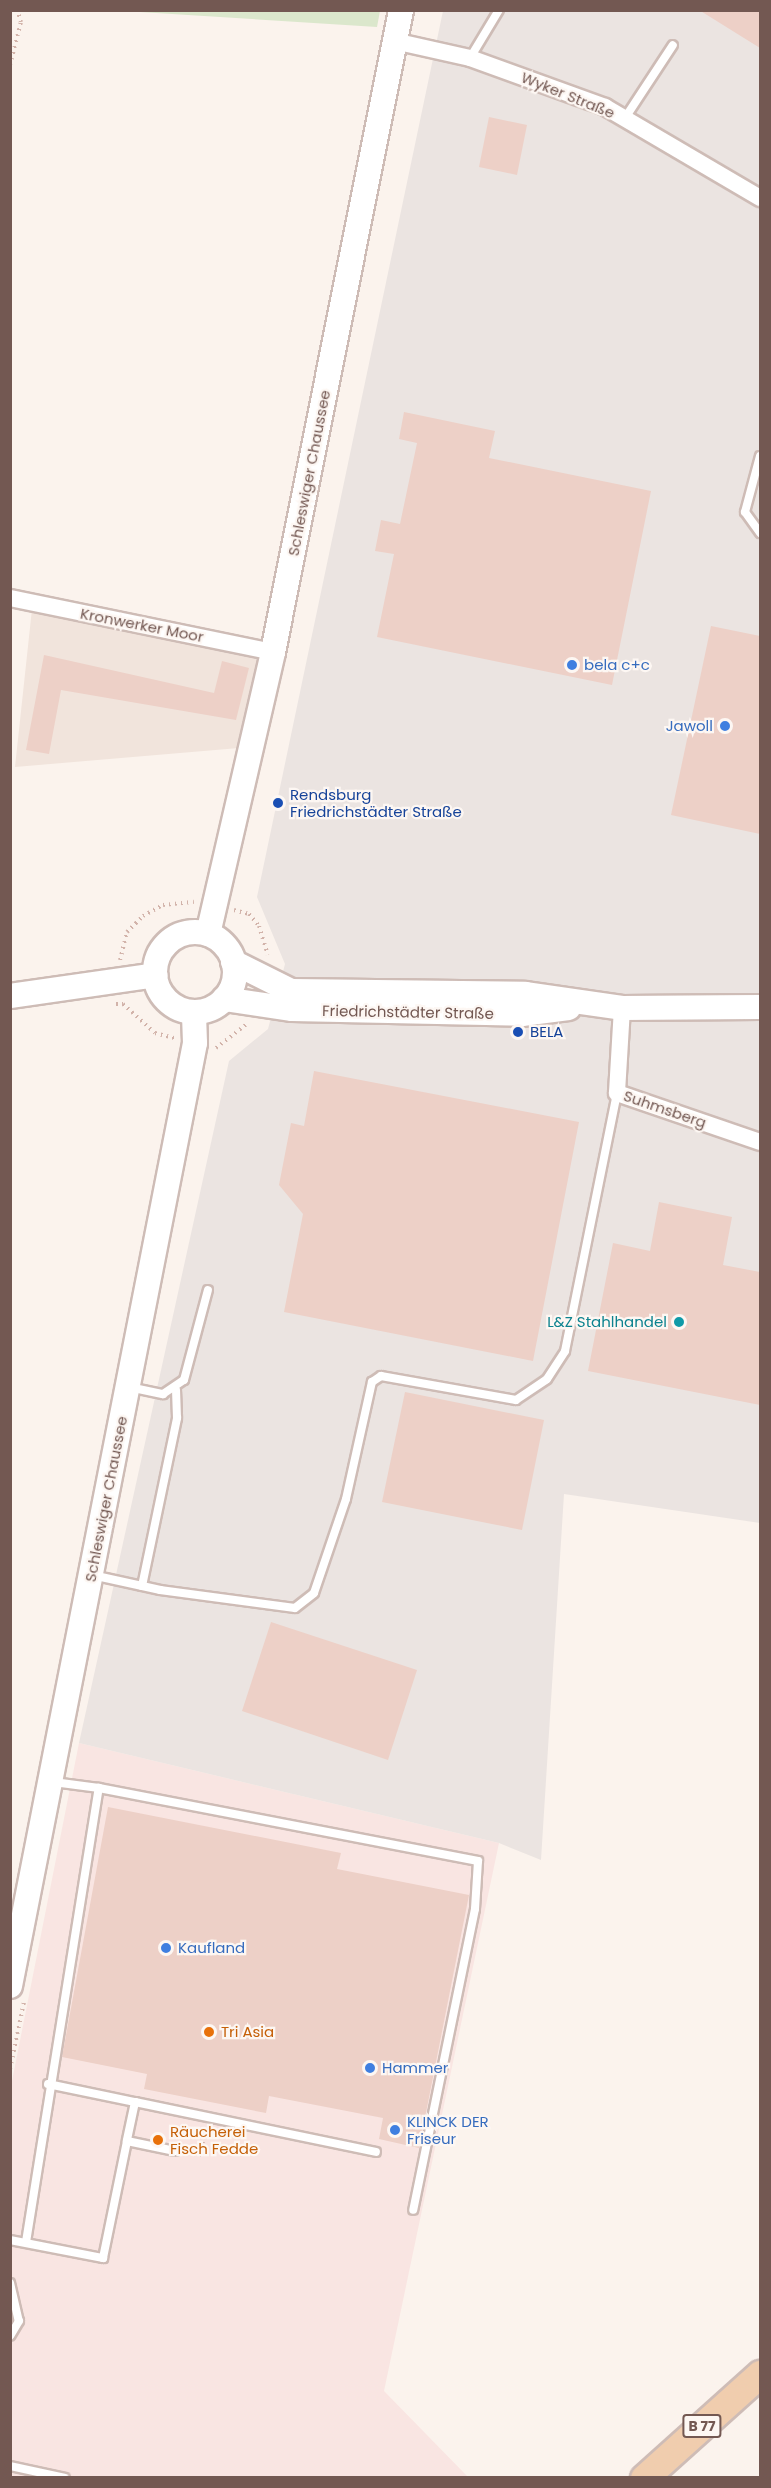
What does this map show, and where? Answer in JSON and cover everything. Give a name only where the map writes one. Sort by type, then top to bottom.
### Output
[{"type":"main road","name":"Schleswiger Chaussee","points":[[208,934],[273,652],[401,10]]},
{"type":"main road","points":[[183,934],[208,934],[222,943],[233,962],[233,984],[224,999],[194,1012],[169,1002],[155,975],[168,942],[183,934]]},
{"type":"main road","name":"Friedrichstädter Straße","points":[[233,962],[291,991],[525,994],[622,1008],[760,1007]]},
{"type":"main road","points":[[10,996],[155,975]]},
{"type":"main road","name":"Friedrichstädter Straße","points":[[224,999],[292,1009],[522,1014],[593,1005]]},
{"type":"main road","name":"Schleswiger Chaussee","points":[[10,1986],[195,1042],[194,1012]]},
{"type":"main road","name":"B 77","points":[[644,2478],[760,2374]]},
{"type":"street","name":"Wyker Straße","points":[[394,41],[470,58],[625,118],[760,198]]},
{"type":"street","name":"Kronwerker Moor","points":[[10,598],[273,652]]},
{"type":"street","name":"Suhmsberg","points":[[622,1008],[617,1092],[760,1143]]},
{"type":"lane","points":[[470,58],[499,10]]},
{"type":"lane","points":[[625,118],[673,45]]},
{"type":"lane","points":[[760,456],[745,512],[760,533]]},
{"type":"lane","points":[[92,1575],[142,1586],[295,1608],[314,1593],[339,1520],[372,1382],[381,1376],[516,1400],[547,1379],[564,1351],[617,1092]]},
{"type":"lane","points":[[129,1387],[163,1394],[176,1390],[184,1380],[208,1290]]},
{"type":"lane","points":[[142,1586],[177,1418],[176,1390]]},
{"type":"lane","points":[[51,1782],[99,1788],[478,1861],[475,1909],[413,2210]]},
{"type":"lane","points":[[26,2242],[48,2084],[99,1788]]},
{"type":"lane","points":[[48,2084],[376,2152]]},
{"type":"lane","points":[[10,2240],[103,2258],[135,2102]]},
{"type":"lane","points":[[127,2141],[175,2151]]},
{"type":"lane","points":[[10,2283],[19,2321],[10,2336]]},
{"type":"lane","points":[[10,2466],[65,2478]]},
{"type":"path","points":[[10,65],[21,22],[18,10]]},
{"type":"path","points":[[120,959],[127,932],[143,916],[163,905],[200,903]]},
{"type":"path","points":[[236,910],[249,914],[259,926],[269,963]]},
{"type":"path","points":[[111,1005],[123,1004],[148,1029],[175,1038]]},
{"type":"path","points":[[209,1046],[218,1049],[233,1039],[254,1013]]},
{"type":"path","points":[[175,2151],[201,2155],[207,2117]]},
{"type":"shaded area","points":[[443,11],[760,11],[760,1523],[564,1494],[541,1860],[499,1843],[79,1743],[229,1061],[268,1029],[285,964],[257,897]]},
{"type":"shaded area","points":[[32,609],[265,660],[239,748],[15,767]]},
{"type":"shaded area","points":[[79,1743],[499,1843],[384,2391],[468,2477],[11,2478],[11,2086]]},
{"type":"green space","points":[[380,10],[377,27],[124,11]]},
{"type":"building","points":[[699,10],[760,10],[760,48]]},
{"type":"building","points":[[489,117],[527,125],[517,175],[479,167]]},
{"type":"building","points":[[404,412],[495,431],[489,458],[651,491],[612,685],[377,637],[394,554],[375,551],[381,520],[400,524],[417,443],[399,439]]},
{"type":"building","name":"Jawoll","points":[[711,626],[760,636],[760,834],[671,815]]},
{"type":"building","points":[[44,655],[214,693],[222,661],[249,668],[236,720],[61,690],[49,754],[26,750]]},
{"type":"building","points":[[314,1071],[579,1122],[533,1361],[284,1312],[303,1214],[279,1185],[291,1123],[304,1126]]},
{"type":"building","name":"L&Z Stahlhandel","points":[[659,1202],[732,1217],[723,1265],[760,1272],[760,1405],[588,1371],[613,1243],[650,1251]]},
{"type":"building","points":[[405,1392],[544,1420],[522,1530],[382,1502]]},
{"type":"building","points":[[271,1622],[417,1670],[388,1760],[242,1711]]},
{"type":"building","points":[[108,1807],[341,1853],[337,1869],[469,1895],[419,2148],[379,2139],[383,2118],[269,2096],[266,2113],[144,2089],[147,2074],[62,2057]]},
{"type":"place","name":"bela c+c","points":[[572,665]]},
{"type":"place","name":"Jawoll","points":[[725,726]]},
{"type":"place","name":"Rendsburg Friedrichstädter Straße","points":[[278,803]]},
{"type":"place","name":"BELA","points":[[518,1032]]},
{"type":"place","name":"L&Z Stahlhandel","points":[[679,1322]]},
{"type":"place","name":"Kaufland","points":[[166,1948]]},
{"type":"place","name":"Tri Asia","points":[[209,2032]]},
{"type":"place","name":"Hammer","points":[[370,2068]]},
{"type":"place","name":"KLINCK DER Friseur","points":[[395,2130]]},
{"type":"place","name":"Räucherei Fisch Fedde","points":[[158,2140]]}]
